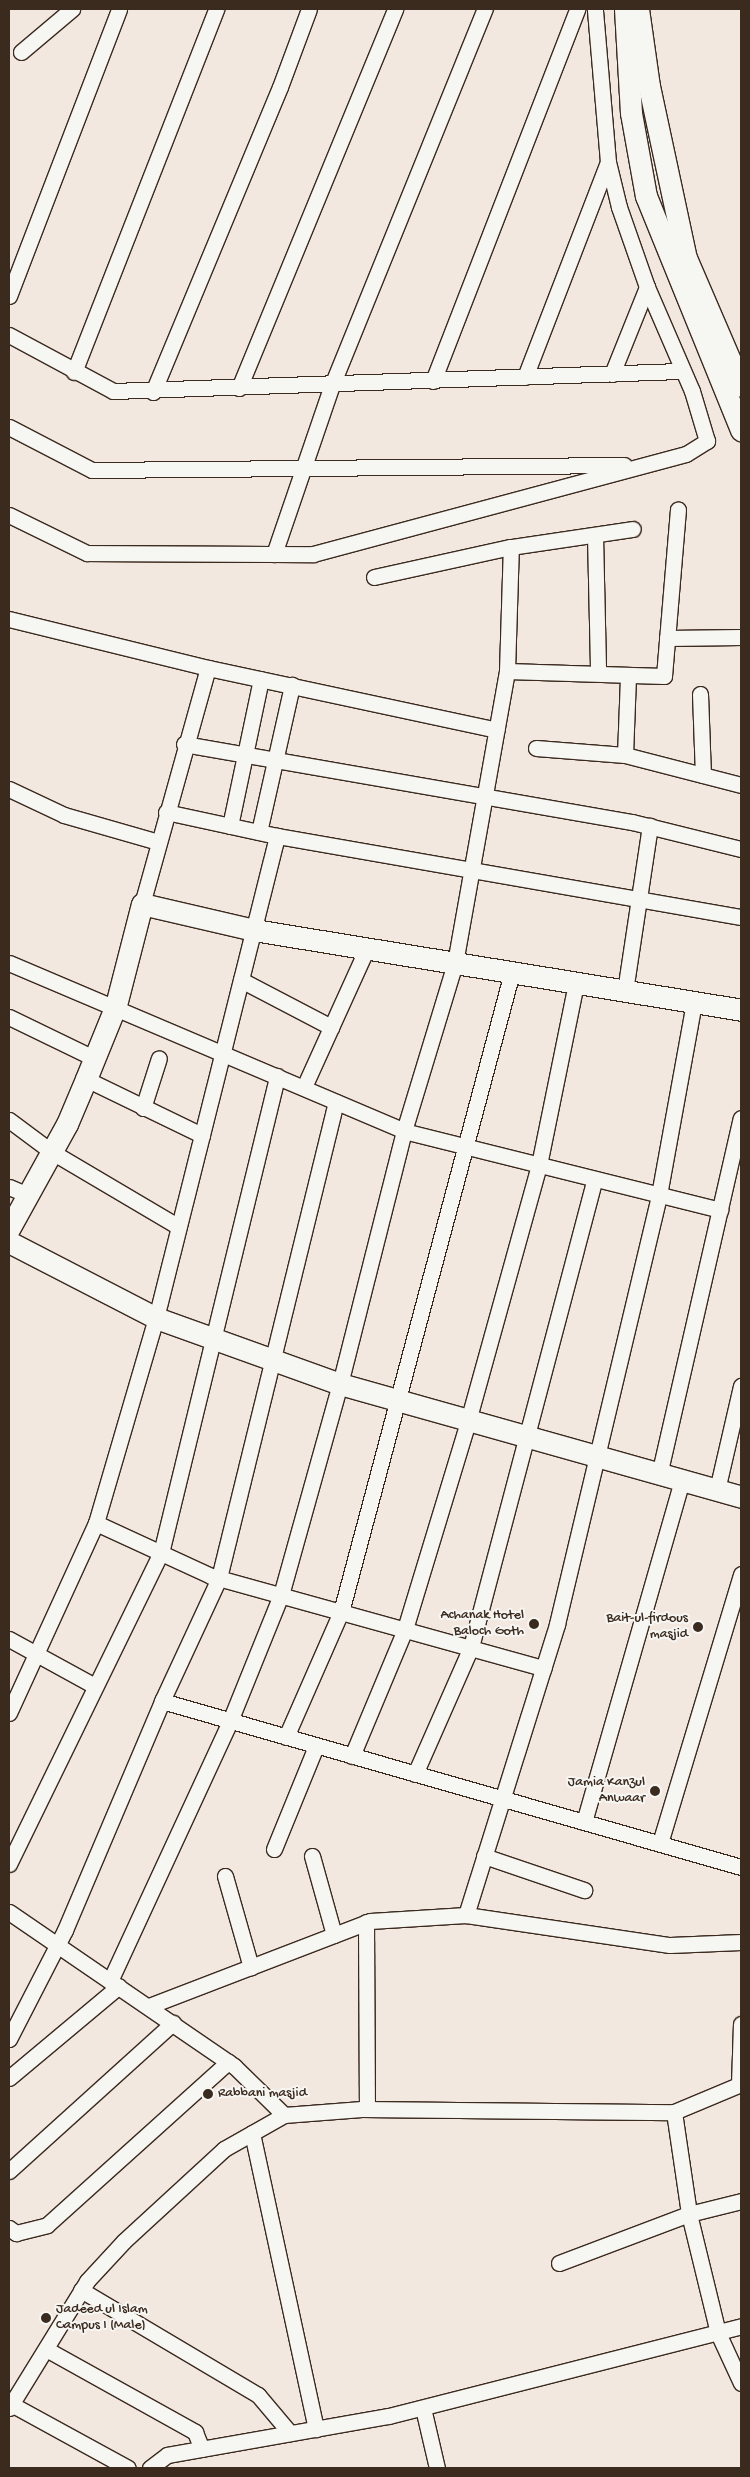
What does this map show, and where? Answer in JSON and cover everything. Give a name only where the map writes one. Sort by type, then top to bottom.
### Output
[{"type":"street","points":[[21,52],[72,9]]},
{"type":"street","points":[[9,296],[120,9]]},
{"type":"street","points":[[74,372],[216,9]]},
{"type":"street","points":[[153,392],[280,87],[309,9]]},
{"type":"street","points":[[240,388],[395,9]]},
{"type":"street","points":[[274,554],[301,468],[332,384],[485,9]]},
{"type":"street","points":[[432,381],[577,9]]},
{"type":"street","points":[[9,515],[87,553],[313,554],[686,454],[707,441],[706,428],[681,371],[619,207],[608,162],[595,9]]},
{"type":"street","points":[[625,9],[631,113],[646,196],[741,430]]},
{"type":"street","points":[[638,9],[649,86],[686,258],[741,386]]},
{"type":"street","points":[[525,377],[608,162]]},
{"type":"street","points":[[612,374],[648,287]]},
{"type":"street","points":[[9,334],[74,372],[113,391],[153,392],[681,371]]},
{"type":"street","points":[[9,427],[92,470],[645,465]]},
{"type":"street","points":[[507,671],[598,671],[628,676],[664,676],[678,510]]},
{"type":"street","points":[[374,577],[511,547],[633,529]]},
{"type":"street","points":[[595,535],[598,671]]},
{"type":"street","points":[[9,2078],[115,1984],[230,1721],[281,1595],[340,1384],[404,1131],[455,963],[507,671],[511,547]]},
{"type":"street","points":[[9,619],[208,668],[496,730]]},
{"type":"street","points":[[667,638],[741,637]]},
{"type":"street","points":[[9,1229],[18,1191],[52,1152],[86,1079],[116,1005],[184,744],[208,668]]},
{"type":"street","points":[[624,755],[628,676]]},
{"type":"street","points":[[230,826],[261,679]]},
{"type":"street","points":[[259,832],[273,760],[292,685]]},
{"type":"street","points":[[700,694],[703,775]]},
{"type":"street","points":[[184,744],[650,826],[741,849]]},
{"type":"street","points":[[536,748],[624,755],[741,785]]},
{"type":"street","points":[[9,789],[64,815],[158,842]]},
{"type":"street","points":[[166,812],[277,836],[741,917]]},
{"type":"street","points":[[625,991],[650,826]]},
{"type":"street","points":[[9,1713],[96,1523],[156,1318],[277,836]]},
{"type":"street","points":[[142,904],[254,930],[741,1010]]},
{"type":"street","points":[[304,1088],[367,948]]},
{"type":"street","points":[[9,963],[116,1005],[404,1131],[720,1210]]},
{"type":"street","points":[[286,1737],[341,1612],[468,1148],[512,972]]},
{"type":"street","points":[[241,980],[331,1027]]},
{"type":"street","points":[[352,1756],[405,1629],[468,1421],[539,1165],[576,983]]},
{"type":"street","points":[[466,1916],[557,1624],[594,1458],[659,1195],[694,1002]]},
{"type":"street","points":[[9,1017],[94,1058]]},
{"type":"street","points":[[143,1108],[159,1058]]},
{"type":"street","points":[[9,1864],[161,1553],[277,1076]]},
{"type":"street","points":[[86,1079],[202,1135]]},
{"type":"street","points":[[9,2039],[57,1946],[162,1701],[220,1578],[275,1361],[336,1102]]},
{"type":"street","points":[[659,1475],[741,1118]]},
{"type":"street","points":[[9,1120],[52,1152],[179,1227]]},
{"type":"street","points":[[416,1774],[471,1647],[595,1179]]},
{"type":"street","points":[[9,1242],[156,1318],[340,1384],[594,1458],[741,1497]]},
{"type":"street","points":[[717,1490],[741,1386]]},
{"type":"street","points":[[584,1822],[682,1481]]},
{"type":"street","points":[[96,1523],[220,1578],[543,1668]]},
{"type":"street","points":[[660,1843],[741,1574]]},
{"type":"street","points":[[9,1638],[95,1686]]},
{"type":"street","points":[[162,1701],[741,1867]]},
{"type":"street","points":[[274,1849],[316,1746]]},
{"type":"street","points":[[312,1856],[334,1935]]},
{"type":"street","points":[[484,1856],[584,1890]]},
{"type":"street","points":[[225,1876],[251,1967]]},
{"type":"street","points":[[9,1912],[173,2022],[228,2062],[284,2114]]},
{"type":"street","points":[[149,2006],[366,1922],[466,1916],[670,1945],[741,1942]]},
{"type":"street","points":[[366,1922],[367,2110]]},
{"type":"street","points":[[9,2171],[173,2022]]},
{"type":"street","points":[[128,2468],[10,2406],[81,2290],[131,2234],[224,2149],[284,2114],[367,2110],[674,2112],[740,2084],[741,2024]]},
{"type":"street","points":[[9,2228],[16,2233],[47,2225],[228,2062]]},
{"type":"street","points":[[674,2112],[689,2214],[718,2333],[741,2383]]},
{"type":"street","points":[[252,2133],[316,2429]]},
{"type":"street","points":[[559,2263],[689,2214],[741,2201]]},
{"type":"street","points":[[81,2290],[258,2395],[290,2433]]},
{"type":"street","points":[[150,2468],[167,2455],[423,2408],[741,2326]]},
{"type":"street","points":[[46,2348],[195,2432],[202,2449]]},
{"type":"street","points":[[423,2408],[437,2468]]},
{"type":"place","name":"Achanak Hotel Baloch Goth","points":[[534,1624]]},
{"type":"place","name":"Bait-ul-firdous masjid","points":[[698,1627]]},
{"type":"place","name":"Jamia Kanzul Anwaar","points":[[655,1791]]},
{"type":"place","name":"Rabbani masjid","points":[[208,2094]]},
{"type":"place","name":"Jadeed ul Islam Campus I (Male)","points":[[46,2318]]}]
